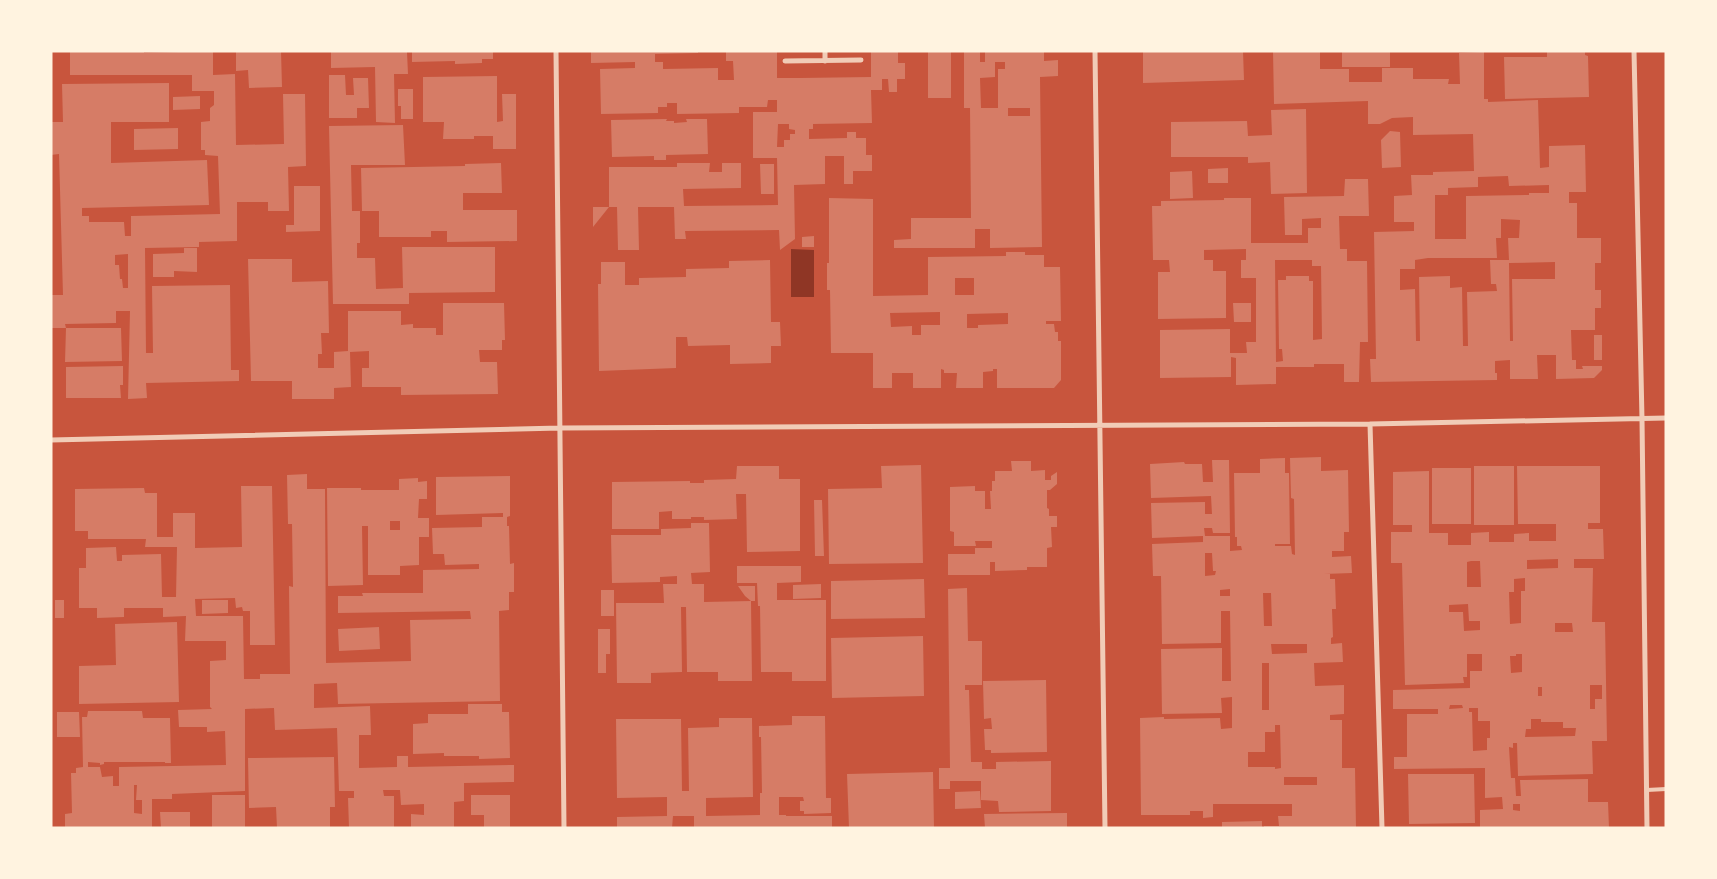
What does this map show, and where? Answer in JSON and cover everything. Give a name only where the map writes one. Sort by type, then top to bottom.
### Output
[{"type":"street","points":[[556,51],[564,828]]},
{"type":"street","points":[[825,51],[825,61]]},
{"type":"street","points":[[1095,51],[1098,426],[1105,828]]},
{"type":"street","points":[[1634,51],[1642,419],[1647,828]]},
{"type":"street","points":[[785,61],[861,60]]},
{"type":"street","points":[[51,440],[560,428],[1370,424],[1666,418]]},
{"type":"street","points":[[1370,424],[1382,828]]},
{"type":"lane","points":[[1647,790],[1666,789]]},
{"type":"shaded area","points":[[791,249],[814,250],[814,297],[791,297]]},
{"type":"building","points":[[70,51],[144,51],[144,53],[213,51],[213,75],[235,74],[236,145],[284,144],[283,94],[305,94],[306,166],[288,167],[289,211],[268,211],[268,202],[237,202],[237,241],[199,242],[199,247],[145,248],[146,353],[153,353],[152,286],[230,285],[231,370],[239,370],[239,381],[146,383],[147,398],[128,399],[130,311],[116,311],[116,323],[65,324],[66,328],[51,328],[51,295],[63,295],[59,154],[51,155],[51,122],[63,122],[62,84],[169,83],[169,122],[111,122],[111,163],[207,160],[209,205],[82,208],[82,216],[89,216],[89,222],[124,222],[125,236],[131,236],[131,216],[220,214],[218,156],[205,155],[205,150],[201,150],[201,122],[210,121],[210,108],[214,105],[214,91],[192,91],[192,75],[70,75]],"holes":[[[128,254],[128,288],[123,288],[119,265],[115,265],[115,255]]]},
{"type":"building","points":[[236,51],[281,51],[282,87],[249,88],[248,70],[236,71]]},
{"type":"building","points":[[331,51],[407,52],[408,74],[394,74],[395,123],[376,122],[375,67],[331,68]]},
{"type":"building","points":[[412,51],[493,51],[493,59],[482,59],[482,63],[455,64],[455,61],[412,62]]},
{"type":"building","points":[[591,51],[698,51],[698,53],[655,54],[655,62],[663,62],[663,69],[718,68],[718,80],[734,80],[733,61],[726,61],[726,51],[777,51],[777,78],[871,77],[871,51],[898,51],[898,63],[905,63],[905,79],[897,79],[897,92],[889,92],[888,79],[882,79],[882,90],[871,90],[872,123],[813,124],[813,129],[809,129],[809,139],[847,138],[847,132],[856,132],[856,138],[866,138],[866,155],[872,155],[872,171],[853,171],[853,184],[844,184],[844,156],[825,156],[825,184],[794,185],[795,239],[780,250],[779,230],[685,231],[686,239],[675,239],[674,207],[638,207],[639,250],[618,250],[617,207],[609,207],[609,167],[677,167],[677,163],[710,163],[709,172],[722,172],[722,163],[741,163],[741,188],[683,189],[684,206],[778,205],[777,158],[753,158],[753,112],[777,112],[777,100],[768,100],[767,107],[739,107],[739,113],[677,114],[677,103],[667,103],[667,107],[658,107],[658,113],[601,114],[600,69],[635,68],[635,62],[591,63]],"holes":[[[778,124],[789,124],[789,129],[795,130],[795,134],[790,134],[790,140],[784,140],[784,147],[777,147]]]},
{"type":"building","points":[[928,51],[951,51],[951,98],[928,98]]},
{"type":"building","points":[[964,51],[980,51],[980,62],[985,62],[985,51],[1044,51],[1044,61],[1058,60],[1058,76],[1040,77],[1042,247],[990,248],[990,229],[975,229],[975,248],[894,248],[894,240],[911,239],[911,218],[971,218],[970,108],[964,108]],"holes":[[[995,62],[1005,62],[1005,69],[998,69],[998,108],[981,108],[980,78],[995,77]],[[1008,108],[1030,108],[1030,116],[1008,116]]]},
{"type":"building","points":[[1143,51],[1243,51],[1244,80],[1143,83]]},
{"type":"building","points":[[1273,51],[1320,51],[1320,69],[1349,69],[1349,82],[1382,82],[1382,68],[1413,68],[1413,79],[1449,79],[1448,84],[1460,84],[1459,53],[1484,52],[1484,99],[1488,99],[1488,102],[1538,100],[1540,168],[1549,167],[1549,146],[1585,145],[1586,192],[1569,192],[1569,203],[1577,203],[1577,238],[1601,238],[1601,263],[1595,263],[1595,290],[1601,290],[1601,308],[1595,308],[1595,330],[1571,330],[1572,360],[1576,360],[1576,369],[1583,369],[1582,366],[1602,366],[1602,370],[1594,378],[1556,379],[1556,355],[1537,355],[1538,379],[1510,379],[1510,360],[1495,361],[1497,380],[1371,382],[1370,359],[1376,359],[1374,232],[1414,231],[1414,222],[1394,222],[1394,196],[1412,195],[1411,175],[1433,175],[1433,172],[1474,171],[1473,134],[1413,135],[1413,117],[1392,118],[1380,124],[1368,124],[1368,101],[1274,104]],"holes":[[[1508,176],[1509,186],[1549,185],[1549,193],[1466,196],[1466,239],[1435,239],[1435,195],[1448,195],[1448,188],[1478,187],[1478,177]],[[1501,219],[1520,220],[1519,238],[1508,238],[1509,260],[1490,260],[1491,284],[1496,284],[1497,291],[1467,292],[1468,346],[1463,346],[1462,287],[1450,288],[1450,276],[1419,277],[1420,341],[1416,341],[1415,289],[1400,290],[1400,269],[1415,269],[1415,260],[1428,258],[1497,258],[1496,238],[1501,238]],[[1555,262],[1555,279],[1512,279],[1513,341],[1510,341],[1509,263]]]},
{"type":"building","points":[[1342,51],[1390,51],[1390,67],[1342,67]]},
{"type":"building","points":[[1547,51],[1585,51],[1585,55],[1588,56],[1589,97],[1505,99],[1504,57],[1547,57]]},
{"type":"building","points":[[329,75],[345,75],[346,95],[354,95],[353,78],[368,78],[369,108],[357,108],[357,118],[329,118]]},
{"type":"building","points":[[497,76],[497,122],[503,121],[502,94],[516,94],[516,149],[493,149],[493,136],[474,136],[474,139],[443,139],[444,122],[423,122],[423,77]]},
{"type":"building","points":[[398,89],[413,89],[413,119],[401,119],[401,106],[398,106]]},
{"type":"building","points":[[200,96],[200,109],[173,110],[173,97]]},
{"type":"building","points":[[1306,109],[1307,193],[1271,194],[1270,162],[1248,163],[1248,157],[1171,157],[1171,122],[1247,121],[1248,136],[1272,135],[1271,110]]},
{"type":"building","points":[[667,119],[666,121],[674,121],[674,123],[687,122],[686,119],[707,119],[708,154],[666,155],[666,160],[654,160],[654,156],[612,157],[611,120]]},
{"type":"building","points":[[403,125],[405,165],[351,165],[352,211],[360,211],[360,243],[357,243],[357,258],[375,258],[376,289],[403,288],[402,247],[495,247],[495,292],[409,293],[409,304],[333,304],[329,126]]},
{"type":"building","points":[[178,128],[178,149],[134,150],[134,129]]},
{"type":"building","points":[[1390,131],[1400,132],[1401,167],[1382,168],[1381,140]]},
{"type":"building","points":[[501,163],[502,193],[463,193],[463,210],[517,210],[517,241],[447,242],[447,231],[431,231],[431,237],[379,237],[379,211],[362,211],[361,168],[465,166],[465,164]]},
{"type":"building","points":[[760,164],[774,164],[774,194],[761,194]]},
{"type":"building","points":[[1228,168],[1228,183],[1208,183],[1208,169]]},
{"type":"building","points":[[1192,171],[1193,198],[1170,199],[1170,172]]},
{"type":"building","points":[[1345,179],[1368,179],[1369,216],[1339,216],[1340,249],[1347,249],[1347,261],[1367,261],[1368,342],[1360,342],[1359,382],[1344,382],[1344,364],[1314,364],[1314,367],[1276,367],[1276,384],[1236,385],[1236,358],[1231,357],[1231,377],[1160,378],[1160,330],[1230,329],[1230,353],[1247,353],[1246,342],[1256,342],[1256,278],[1241,278],[1241,260],[1246,260],[1246,249],[1204,250],[1204,260],[1213,260],[1213,271],[1226,271],[1226,318],[1158,319],[1158,272],[1170,272],[1169,260],[1153,260],[1152,206],[1161,206],[1161,201],[1251,198],[1251,243],[1308,243],[1308,228],[1321,228],[1321,218],[1302,219],[1302,235],[1285,235],[1284,197],[1344,196]],"holes":[[[1275,260],[1312,260],[1312,266],[1321,266],[1322,339],[1313,340],[1313,281],[1309,281],[1309,276],[1286,276],[1286,280],[1278,280],[1279,349],[1282,349],[1283,361],[1276,362]]]},
{"type":"building","points":[[294,186],[320,186],[320,231],[286,232],[286,225],[294,225]]},
{"type":"building","points":[[829,198],[873,199],[873,296],[928,295],[928,257],[1006,256],[1006,252],[1044,255],[1044,267],[1060,267],[1061,321],[1046,321],[1046,324],[1054,324],[1055,332],[1058,332],[1058,341],[1061,341],[1061,380],[1054,388],[997,388],[997,369],[993,369],[993,371],[983,372],[983,388],[956,388],[957,373],[944,373],[944,370],[941,369],[941,388],[913,388],[913,373],[892,373],[892,388],[873,388],[873,353],[831,353],[830,290],[827,290],[827,263],[829,263]],"holes":[[[955,278],[974,278],[974,295],[955,295]],[[940,312],[940,325],[921,325],[921,335],[912,335],[912,326],[891,327],[890,313]],[[1008,313],[1008,324],[978,325],[978,328],[967,328],[967,314]]]},
{"type":"building","points":[[593,207],[609,207],[593,227]]},
{"type":"building","points":[[814,236],[814,247],[802,247],[802,237]]},
{"type":"building","points":[[184,248],[197,248],[197,272],[174,271],[174,277],[153,277],[153,254],[184,253]]},
{"type":"building","points":[[248,259],[292,259],[292,282],[328,281],[329,333],[321,333],[322,354],[318,354],[318,368],[334,368],[334,352],[348,351],[348,311],[401,311],[401,325],[413,324],[413,328],[436,328],[436,335],[443,335],[443,303],[504,303],[505,340],[502,340],[502,350],[479,350],[480,362],[497,362],[498,394],[401,395],[401,387],[362,387],[362,368],[369,368],[369,351],[350,352],[351,387],[334,388],[334,399],[292,399],[292,381],[251,381]]},
{"type":"building","points":[[770,260],[771,322],[780,322],[781,346],[771,346],[771,363],[730,364],[730,345],[688,346],[687,337],[676,337],[676,368],[599,371],[598,284],[601,284],[601,262],[625,262],[625,285],[639,285],[639,278],[686,277],[686,269],[729,268],[729,261]]},
{"type":"building","points":[[1233,303],[1251,303],[1251,322],[1234,322]]},
{"type":"building","points":[[66,328],[121,328],[122,361],[65,362]]},
{"type":"building","points":[[1594,335],[1602,335],[1602,360],[1594,360]]},
{"type":"building","points":[[123,366],[123,385],[120,385],[121,398],[66,398],[66,367]]},
{"type":"building","points":[[1321,457],[1321,471],[1348,470],[1349,532],[1344,532],[1344,551],[1332,551],[1332,557],[1351,556],[1352,573],[1324,574],[1330,574],[1330,579],[1335,579],[1336,609],[1332,609],[1333,637],[1331,638],[1331,644],[1342,643],[1343,662],[1314,663],[1315,686],[1344,685],[1344,714],[1330,715],[1330,720],[1342,720],[1342,768],[1355,768],[1356,828],[1264,828],[1264,826],[1279,826],[1278,816],[1292,816],[1292,804],[1213,804],[1213,817],[1203,818],[1203,811],[1190,811],[1190,815],[1141,815],[1140,718],[1220,718],[1221,729],[1232,728],[1232,697],[1221,698],[1222,713],[1162,714],[1161,649],[1222,648],[1222,681],[1231,681],[1230,611],[1221,611],[1221,643],[1162,644],[1161,576],[1153,576],[1152,544],[1203,542],[1203,536],[1152,538],[1151,503],[1205,502],[1205,514],[1212,514],[1211,496],[1151,498],[1150,464],[1184,462],[1185,464],[1202,464],[1203,482],[1213,482],[1212,460],[1229,460],[1230,533],[1213,533],[1212,528],[1204,528],[1205,536],[1230,536],[1230,551],[1242,550],[1241,546],[1237,546],[1237,537],[1235,537],[1234,473],[1260,473],[1260,459],[1285,458],[1285,473],[1289,473],[1290,544],[1275,544],[1275,546],[1291,546],[1292,554],[1295,555],[1294,499],[1291,498],[1290,458]],"holes":[[[1205,553],[1212,553],[1213,571],[1216,571],[1215,575],[1205,576]],[[1230,589],[1230,596],[1220,596],[1220,590]],[[1263,593],[1271,593],[1272,626],[1264,626]],[[1271,644],[1307,644],[1307,653],[1272,654]],[[1262,663],[1269,663],[1269,710],[1262,710]],[[1275,725],[1280,725],[1281,768],[1248,767],[1248,752],[1265,752],[1265,732],[1275,732]],[[1284,777],[1317,777],[1317,785],[1284,785]]]},
{"type":"building","points":[[1011,461],[1031,461],[1031,471],[1045,470],[1045,480],[1051,480],[1051,476],[1057,472],[1057,484],[1050,490],[1047,490],[1049,516],[1057,516],[1057,527],[1051,527],[1052,547],[1047,548],[1047,567],[1027,567],[1027,570],[995,571],[995,562],[990,562],[990,575],[948,575],[948,554],[975,554],[975,548],[992,548],[992,541],[975,541],[976,546],[954,546],[954,532],[950,531],[950,487],[975,486],[975,491],[985,491],[985,509],[991,509],[990,491],[992,491],[992,481],[995,481],[995,471],[1012,471]]},
{"type":"building","points":[[921,465],[923,563],[829,564],[828,489],[882,488],[881,466]]},
{"type":"building","points":[[737,466],[779,466],[779,479],[800,479],[800,551],[747,552],[746,494],[736,494],[737,519],[704,520],[704,517],[691,517],[691,519],[672,519],[672,511],[659,512],[659,529],[612,529],[612,482],[690,481],[690,483],[704,483],[704,480],[736,479]]},
{"type":"building","points":[[1474,466],[1514,466],[1514,525],[1474,525]]},
{"type":"building","points":[[1517,466],[1600,466],[1600,523],[1588,523],[1588,529],[1603,529],[1604,559],[1574,559],[1574,568],[1593,568],[1592,622],[1605,622],[1607,741],[1592,741],[1593,774],[1518,776],[1517,743],[1513,743],[1513,748],[1509,747],[1511,778],[1515,778],[1516,796],[1521,796],[1520,780],[1588,779],[1588,802],[1608,802],[1609,828],[1480,828],[1480,810],[1503,809],[1502,797],[1485,798],[1485,768],[1394,769],[1394,757],[1407,757],[1407,714],[1438,714],[1438,709],[1393,709],[1393,690],[1470,688],[1470,671],[1482,671],[1482,654],[1467,654],[1467,677],[1463,677],[1464,683],[1405,685],[1402,563],[1391,563],[1391,532],[1412,532],[1412,525],[1393,525],[1393,472],[1429,471],[1429,533],[1448,533],[1448,545],[1471,545],[1471,533],[1489,532],[1489,542],[1514,542],[1514,534],[1529,533],[1529,541],[1556,541],[1556,524],[1518,524]],"holes":[[[1558,559],[1558,568],[1527,569],[1527,560]],[[1480,561],[1481,587],[1467,587],[1467,562]],[[1525,578],[1525,591],[1521,591],[1521,623],[1510,624],[1509,592],[1514,592],[1514,579]],[[1468,604],[1469,621],[1480,621],[1480,630],[1464,631],[1463,612],[1449,612],[1449,605]],[[1555,623],[1572,623],[1573,632],[1555,632]],[[1522,654],[1522,672],[1511,673],[1510,656]],[[1590,685],[1602,685],[1602,699],[1595,699],[1595,709],[1590,709]],[[1538,687],[1542,687],[1542,696],[1538,696]],[[1450,705],[1462,705],[1463,708],[1449,709]],[[1469,708],[1478,708],[1478,721],[1490,721],[1490,738],[1487,738],[1487,750],[1473,751],[1472,712],[1469,712]],[[1531,719],[1541,719],[1541,722],[1563,722],[1563,728],[1576,728],[1575,736],[1525,737],[1526,729],[1531,729]],[[1513,804],[1520,804],[1520,811],[1513,810]]]},
{"type":"building","points":[[1432,468],[1471,468],[1471,524],[1432,524]]},
{"type":"building","points":[[307,474],[307,489],[325,489],[326,663],[411,661],[410,620],[471,619],[470,611],[338,613],[338,596],[363,596],[362,593],[423,593],[423,570],[479,569],[479,564],[445,565],[444,554],[433,554],[432,528],[482,527],[482,517],[503,517],[503,513],[436,515],[436,477],[510,476],[510,516],[507,517],[507,526],[509,526],[510,564],[514,563],[514,592],[509,592],[509,610],[499,611],[500,701],[338,704],[337,683],[314,684],[314,708],[370,706],[371,735],[359,735],[359,768],[397,767],[397,756],[408,756],[408,767],[514,765],[514,782],[464,783],[464,801],[454,802],[454,828],[411,828],[411,814],[424,815],[424,804],[401,805],[400,790],[383,790],[384,796],[394,796],[394,828],[349,828],[348,798],[354,798],[354,791],[339,791],[337,728],[275,730],[274,708],[245,709],[245,791],[172,794],[172,799],[152,799],[152,828],[65,828],[65,814],[72,813],[71,773],[76,773],[76,768],[83,767],[82,717],[87,717],[88,711],[142,711],[143,718],[170,718],[171,763],[104,762],[104,764],[100,765],[100,763],[88,762],[88,767],[100,767],[102,777],[113,776],[113,786],[119,786],[119,767],[226,765],[225,731],[207,732],[207,727],[179,727],[178,710],[212,709],[210,707],[210,661],[226,660],[226,641],[185,641],[186,616],[163,617],[163,608],[124,608],[124,617],[97,618],[97,608],[79,608],[79,568],[86,568],[86,548],[116,547],[117,561],[122,561],[122,555],[161,554],[162,597],[176,597],[177,547],[145,547],[146,539],[88,539],[88,531],[75,531],[75,489],[144,488],[145,493],[157,493],[157,537],[173,537],[173,513],[195,513],[195,548],[242,547],[241,486],[272,486],[275,645],[250,645],[250,611],[243,611],[242,607],[236,608],[235,598],[195,599],[196,616],[243,616],[244,679],[260,679],[260,674],[290,674],[289,586],[293,587],[292,524],[288,524],[287,475]],"holes":[[[134,785],[137,785],[136,800],[142,800],[142,814],[134,813]]]},
{"type":"building","points":[[418,478],[418,482],[427,481],[427,499],[419,499],[418,518],[429,518],[429,537],[419,537],[419,565],[400,566],[400,575],[368,575],[368,526],[362,526],[363,585],[328,586],[327,488],[399,490],[399,479]],"holes":[[[390,521],[400,521],[400,530],[390,530]]]},
{"type":"building","points":[[814,500],[822,500],[824,556],[815,556]]},
{"type":"building","points":[[691,523],[709,523],[710,572],[691,573],[692,584],[704,584],[704,602],[751,601],[752,681],[718,681],[718,672],[687,672],[686,607],[681,607],[682,672],[651,673],[651,683],[617,683],[616,603],[664,603],[663,584],[677,584],[677,576],[660,577],[660,582],[612,583],[611,535],[661,535],[661,529],[691,528]]},
{"type":"building","points":[[737,566],[801,566],[801,582],[777,583],[777,600],[826,600],[826,681],[792,681],[792,672],[761,672],[760,606],[758,606],[757,583],[737,583]]},
{"type":"building","points":[[924,579],[925,618],[831,619],[831,581]]},
{"type":"building","points":[[821,584],[821,598],[793,599],[793,585]]},
{"type":"building","points":[[738,586],[755,586],[755,601],[751,601],[745,596]]},
{"type":"building","points":[[967,588],[968,641],[982,641],[982,685],[965,685],[965,690],[969,690],[971,762],[982,762],[982,769],[996,769],[996,762],[1051,761],[1051,811],[999,812],[998,801],[981,800],[981,781],[950,781],[950,789],[939,789],[939,768],[950,768],[948,589]]},
{"type":"building","points":[[601,590],[614,590],[614,616],[601,616]]},
{"type":"building","points":[[55,600],[64,600],[64,618],[55,618]]},
{"type":"building","points":[[202,600],[228,600],[228,613],[202,614]]},
{"type":"building","points":[[177,622],[179,702],[79,704],[79,666],[116,665],[115,624]]},
{"type":"building","points":[[379,627],[380,649],[339,651],[338,629]]},
{"type":"building","points":[[598,629],[610,629],[610,654],[606,654],[606,673],[598,673]]},
{"type":"building","points":[[923,636],[924,696],[832,698],[831,638]]},
{"type":"building","points":[[1046,680],[1047,752],[991,753],[991,750],[985,750],[984,729],[992,729],[991,718],[984,719],[983,681]]},
{"type":"building","points":[[468,704],[502,704],[502,712],[509,712],[510,758],[479,759],[479,756],[444,756],[444,753],[413,754],[413,724],[428,723],[428,714],[468,714]]},
{"type":"building","points":[[57,712],[79,712],[80,737],[57,737]]},
{"type":"building","points":[[792,716],[825,716],[826,798],[831,798],[831,813],[804,814],[804,811],[800,811],[800,801],[804,801],[803,797],[779,797],[779,815],[832,816],[832,828],[694,828],[694,816],[673,816],[672,828],[617,828],[617,817],[667,816],[667,797],[617,798],[616,719],[681,719],[682,791],[689,791],[688,728],[719,727],[719,718],[752,718],[753,797],[706,798],[706,816],[760,815],[760,793],[762,793],[761,737],[759,737],[759,726],[792,725]]},
{"type":"building","points":[[334,757],[335,807],[330,807],[330,828],[277,828],[276,807],[249,808],[248,758]]},
{"type":"building","points":[[933,772],[934,828],[849,828],[847,774]]},
{"type":"building","points":[[1408,774],[1474,774],[1475,823],[1409,824]]},
{"type":"building","points":[[980,791],[981,808],[955,809],[955,792]]},
{"type":"building","points":[[212,795],[245,795],[245,828],[212,828]]},
{"type":"building","points":[[471,795],[510,795],[510,828],[484,828],[484,815],[471,815]]},
{"type":"building","points":[[160,812],[190,812],[190,828],[161,828]]},
{"type":"building","points":[[1067,813],[1067,828],[985,828],[984,814]]},
{"type":"building","points":[[1262,821],[1262,828],[1222,828],[1222,822]]}]
